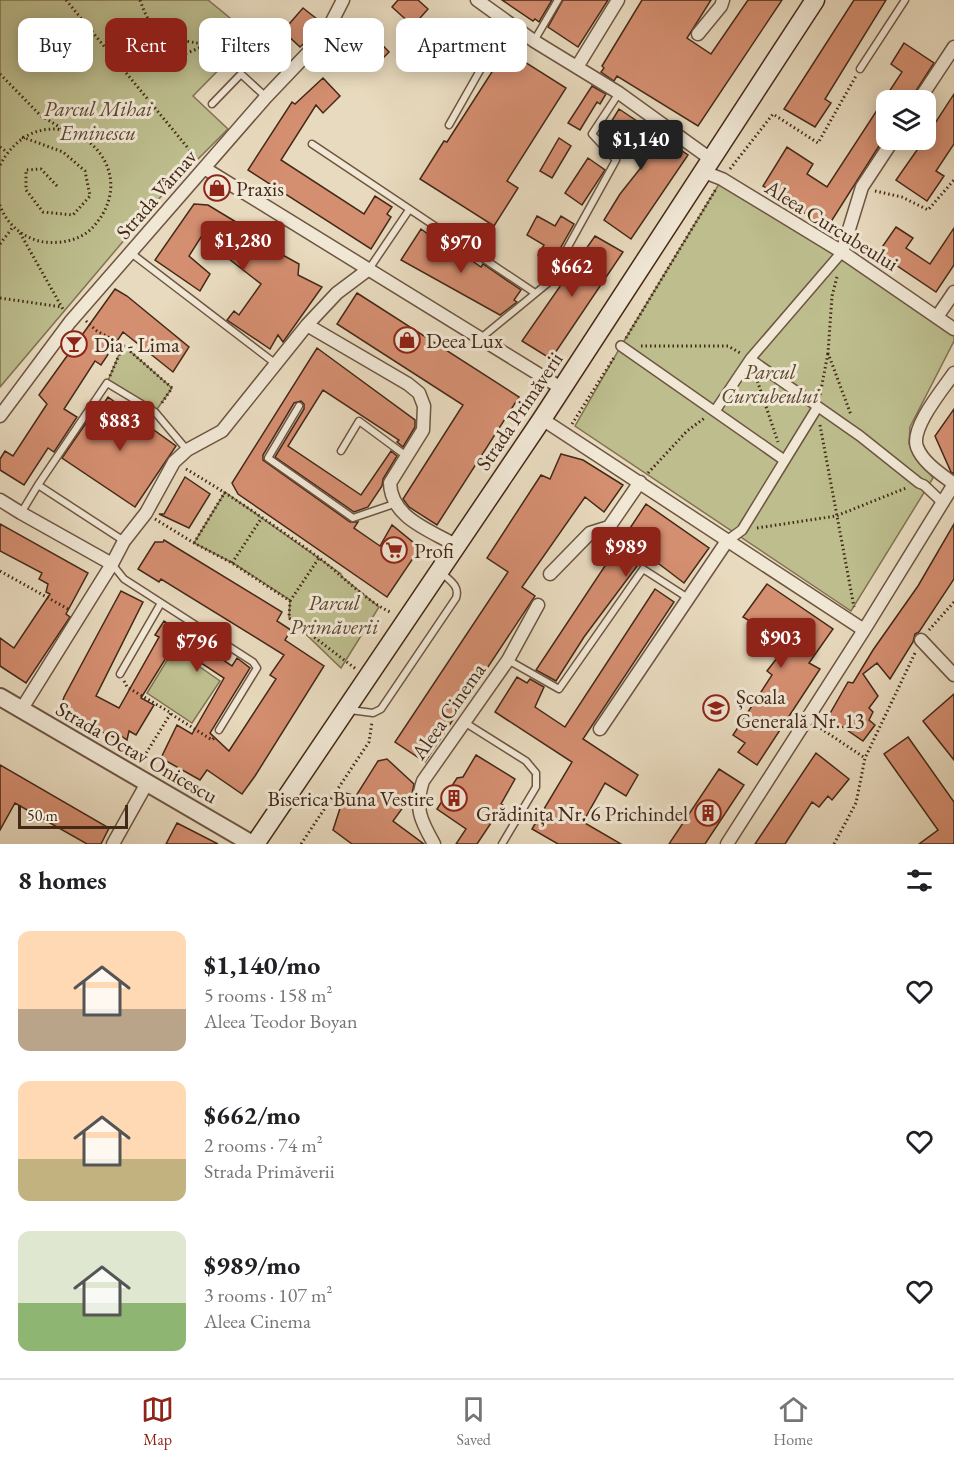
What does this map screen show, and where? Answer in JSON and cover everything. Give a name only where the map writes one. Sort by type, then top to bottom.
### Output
[{"type":"main road","name":"Strada Primăverii","points":[[254,844],[457,546],[815,0]]},
{"type":"street","name":"Strada Vârnav","points":[[0,416],[74,317],[266,97],[325,35],[343,0]]},
{"type":"street","name":"Aleea Curcubeului","points":[[477,0],[504,18]]},
{"type":"street","points":[[577,68],[618,0]]},
{"type":"street","points":[[698,33],[721,6],[723,0]]},
{"type":"street","name":"Aleea Curcubeului","points":[[527,36],[619,93],[722,179],[842,252],[954,329]]},
{"type":"street","points":[[926,90],[954,47]]},
{"type":"street","points":[[715,411],[750,359],[842,252],[862,187],[886,150]]},
{"type":"street","points":[[204,168],[561,388]]},
{"type":"street","points":[[21,710],[124,541],[146,513],[174,462],[187,450],[222,430],[307,325],[337,293],[369,269]]},
{"type":"street","points":[[937,316],[954,291]]},
{"type":"street","points":[[307,325],[408,384],[418,393],[424,406],[423,430],[390,483],[390,492],[394,504],[403,514],[457,546]]},
{"type":"street","points":[[621,346],[784,460]]},
{"type":"street","points":[[750,359],[860,436],[924,485],[943,503]]},
{"type":"street","points":[[727,844],[954,484],[926,462],[916,447],[916,434],[920,423],[954,373]]},
{"type":"street","points":[[600,729],[727,541],[742,530],[817,408]]},
{"type":"street","points":[[542,418],[864,630]]},
{"type":"street","points":[[550,574],[590,533],[609,527],[640,482]]},
{"type":"street","points":[[0,500],[112,564]]},
{"type":"street","name":"Aleea Cinema","points":[[434,844],[423,826],[419,811],[419,792],[423,781],[508,660],[538,605]]},
{"type":"street","points":[[921,640],[954,675]]},
{"type":"street","name":"Strada Octav Onicescu","points":[[0,698],[254,844]]},
{"type":"street","points":[[113,844],[140,779]]},
{"type":"lane","points":[[534,41],[558,0]]},
{"type":"lane","points":[[860,69],[905,0]]},
{"type":"lane","points":[[449,125],[479,72]]},
{"type":"lane","points":[[212,104],[241,74],[266,97]]},
{"type":"lane","points":[[481,339],[548,283],[615,160],[591,134],[619,93]]},
{"type":"lane","points":[[312,144],[534,293]]},
{"type":"lane","points":[[369,269],[409,210]]},
{"type":"lane","points":[[130,253],[276,364]]},
{"type":"lane","points":[[21,513],[107,383],[155,412],[187,450]]},
{"type":"lane","points":[[299,406],[268,458],[353,518],[394,504]]},
{"type":"lane","points":[[341,451],[359,421],[405,456]]},
{"type":"lane","points":[[38,485],[124,541]]},
{"type":"lane","points":[[112,564],[124,579],[253,662],[257,668],[219,730]]},
{"type":"lane","points":[[508,660],[559,689],[643,569],[688,598]]},
{"type":"lane","points":[[346,709],[373,712],[381,709],[456,598],[458,593],[456,586],[440,571]]},
{"type":"lane","points":[[120,674],[161,603]]},
{"type":"lane","points":[[464,722],[525,761],[536,773],[536,787],[502,844]]},
{"type":"path","points":[[66,0],[204,168]]},
{"type":"path","points":[[140,0],[147,18]]},
{"type":"path","points":[[566,433],[722,179],[773,114],[818,143],[860,69]]},
{"type":"path","points":[[0,74],[40,115],[61,129]]},
{"type":"path","points":[[0,165],[7,152],[22,137],[48,128],[61,129],[79,134],[95,146],[106,161],[111,180],[110,199],[103,216],[90,231],[74,240],[55,243],[36,241],[13,227],[1,208]]},
{"type":"path","points":[[22,137],[63,152],[84,171],[90,196],[73,215],[43,212],[26,190],[26,170],[41,169],[59,188]]},
{"type":"path","points":[[0,147],[7,152]]},
{"type":"path","points":[[862,187],[902,197],[928,210],[954,180]]},
{"type":"path","points":[[0,244],[13,227]]},
{"type":"path","points":[[19,232],[62,308],[123,345],[172,388],[155,412]]},
{"type":"path","points":[[842,252],[832,296],[828,353],[817,408],[852,602],[864,630]]},
{"type":"path","points":[[0,298],[62,308]]},
{"type":"path","points":[[107,383],[123,345]]},
{"type":"path","points":[[621,346],[728,346],[750,359],[784,460]]},
{"type":"path","points":[[828,353],[860,436]]},
{"type":"path","points":[[640,482],[687,431],[715,411]]},
{"type":"path","points":[[174,462],[225,492],[319,558],[379,607],[407,619]]},
{"type":"path","points":[[742,530],[836,516],[919,483]]},
{"type":"path","points":[[194,543],[225,492]]},
{"type":"path","points":[[146,513],[290,600]]},
{"type":"path","points":[[232,563],[261,518]]},
{"type":"path","points":[[319,558],[290,600],[289,618],[367,678]]},
{"type":"path","points":[[0,571],[80,616]]},
{"type":"path","points":[[834,844],[856,803],[865,758],[921,640],[954,602]]},
{"type":"path","points":[[120,674],[127,687],[212,740],[219,730]]},
{"type":"path","points":[[302,844],[369,742],[373,712]]},
{"type":"path","points":[[140,779],[171,713]]},
{"type":"path","points":[[807,719],[865,758]]},
{"type":"green space","name":"Parcul Mihai Eminescu","points":[[0,0],[208,0],[230,18],[199,18],[199,72],[217,72],[193,96],[228,129],[164,193],[0,387]]},
{"type":"green space","name":"Parcul Curcubeului","points":[[722,179],[954,334],[954,341],[910,427],[909,444],[933,478],[851,611],[575,426]]},
{"type":"green space","points":[[123,345],[172,388],[155,412],[107,383]]},
{"type":"green space","name":"Parcul Primăverii","points":[[225,492],[341,574],[379,607],[341,668],[289,618],[290,600],[233,563],[194,543]]},
{"type":"green space","points":[[174,649],[220,681],[192,723],[147,693]]},
{"type":"building","points":[[398,0],[418,0],[428,9],[420,18],[404,18],[392,7]]},
{"type":"building","points":[[502,0],[552,0],[539,22],[535,19],[533,21]]},
{"type":"building","points":[[563,0],[608,0],[578,47],[548,27]]},
{"type":"building","points":[[642,0],[711,0],[687,38],[711,54],[748,0],[782,0],[698,126],[617,76],[614,81],[601,72],[604,68],[602,66]]},
{"type":"building","points":[[854,0],[886,0],[825,99],[831,103],[815,127],[784,109]]},
{"type":"building","points":[[303,8],[316,18],[303,18],[303,44],[300,47],[291,39],[291,22]]},
{"type":"building","points":[[904,43],[934,63],[916,90],[890,90],[902,72],[891,64]]},
{"type":"building","points":[[384,47],[389,52],[384,57]]},
{"type":"building","points":[[527,63],[566,88],[507,181],[518,188],[494,226],[420,179],[444,141],[447,142],[492,72],[527,72]]},
{"type":"building","points":[[323,78],[340,96],[323,113],[316,105],[281,160],[364,214],[375,196],[392,207],[387,214],[391,217],[371,249],[248,170],[292,102],[295,104]]},
{"type":"building","points":[[592,86],[606,94],[600,104],[597,102],[580,130],[568,123]]},
{"type":"building","points":[[954,94],[954,144],[936,171],[944,176],[927,201],[896,180],[917,150],[936,150],[936,122]]},
{"type":"building","points":[[619,109],[688,155],[631,239],[604,220],[620,194],[643,165],[629,151],[623,155],[614,150],[602,137]]},
{"type":"building","points":[[876,112],[876,150],[827,228],[763,186],[787,147],[813,164],[807,174],[827,187]]},
{"type":"building","points":[[559,138],[571,146],[552,178],[540,171]]},
{"type":"building","points":[[588,158],[605,170],[582,205],[565,193]]},
{"type":"building","points":[[194,204],[208,205],[283,252],[281,254],[299,264],[298,275],[322,287],[283,342],[278,335],[270,349],[227,320],[234,311],[239,315],[261,284],[201,237],[189,256],[210,274],[200,291],[155,260]]},
{"type":"building","points":[[537,216],[555,226],[561,216],[574,224],[552,263],[538,255],[544,245],[527,235]]},
{"type":"building","points":[[896,227],[913,238],[906,248],[930,264],[954,228],[954,265],[936,292],[878,253]]},
{"type":"building","points":[[421,229],[466,262],[468,258],[481,267],[483,264],[521,290],[514,300],[517,302],[500,315],[401,260]]},
{"type":"building","points":[[595,236],[623,252],[551,359],[522,341]]},
{"type":"building","points":[[115,289],[127,296],[189,347],[173,372],[123,332],[101,365],[95,361],[64,409],[77,417],[54,452],[48,448],[24,485],[0,470],[0,459],[5,451],[13,456],[47,404],[39,395]]},
{"type":"building","points":[[357,293],[519,397],[437,525],[409,507],[403,499],[463,405],[337,324]]},
{"type":"building","points":[[317,348],[415,420],[415,427],[403,447],[397,442],[399,440],[323,390],[288,446],[361,495],[391,451],[397,456],[368,507],[354,512],[275,457],[304,409],[301,401],[294,403],[263,455],[263,460],[350,522],[358,522],[354,528],[380,546],[392,525],[420,548],[387,597],[238,494],[232,483]]},
{"type":"building","points":[[108,397],[176,446],[135,507],[62,458],[86,423],[89,425]]},
{"type":"building","points":[[954,409],[954,474],[935,436]]},
{"type":"building","points":[[561,454],[583,460],[623,485],[604,512],[585,497],[522,587],[535,596],[425,762],[395,742],[508,572],[487,558],[541,475],[550,479]]},
{"type":"building","points":[[185,477],[210,494],[189,528],[159,514],[164,514]]},
{"type":"building","points":[[646,504],[709,548],[684,583],[646,554],[584,637],[556,681],[536,670]]},
{"type":"building","points":[[0,524],[88,573],[66,614],[70,617],[26,683],[0,666],[0,638],[14,648],[50,594],[46,592],[48,584],[39,579],[42,573],[0,551]]},
{"type":"building","points":[[954,524],[954,579],[919,632],[915,634],[913,642],[890,679],[877,663],[863,674],[878,696],[869,708],[873,712],[869,720],[875,725],[863,741],[828,717],[848,682],[853,683],[918,586]]},
{"type":"building","points":[[164,540],[282,612],[277,621],[291,630],[285,640],[324,666],[242,794],[207,770],[200,780],[161,758],[177,725],[192,734],[224,678],[174,645],[141,698],[154,705],[136,735],[129,731],[127,740],[117,733],[114,737],[92,728],[61,707],[64,697],[121,591],[143,602],[96,696],[119,708],[159,637],[155,635],[164,621],[232,666],[237,658],[250,668],[210,733],[229,751],[276,679],[270,675],[284,655],[161,579],[159,582],[138,569],[155,542]]},
{"type":"building","points":[[767,584],[833,629],[809,663],[820,669],[757,765],[738,752],[745,743],[733,735],[772,675],[767,671],[788,644],[743,617]]},
{"type":"building","points":[[655,589],[674,602],[583,739],[638,775],[626,796],[605,783],[583,822],[621,844],[558,844],[532,829],[572,762],[495,712],[517,677],[527,683],[530,679],[544,687],[535,707],[565,727]]},
{"type":"building","points":[[954,694],[954,760],[923,721]]},
{"type":"building","points":[[908,737],[954,802],[954,844],[919,844],[938,830],[884,754]]},
{"type":"building","points":[[816,753],[849,779],[832,800],[828,796],[819,807],[812,802],[785,844],[755,844]]},
{"type":"building","points":[[476,755],[515,779],[501,804],[503,805],[477,844],[456,844],[466,829],[437,809],[457,778],[463,777]]},
{"type":"building","points":[[387,759],[414,784],[411,799],[393,821],[424,844],[352,844],[333,830],[345,793],[356,796],[378,761]]},
{"type":"building","points":[[0,765],[109,828],[101,844],[87,844],[15,803],[0,830]]},
{"type":"building","name":"Grădinița Nr. 6 Prichindel","points":[[719,769],[744,785],[705,844],[669,844]]},
{"type":"building","points":[[177,823],[218,844],[166,844]]},
{"type":"place","name":"Praxis","points":[[217,188]]},
{"type":"place","name":"Deea Lux","points":[[407,340]]},
{"type":"place","name":"Dia - Lima","points":[[74,344]]},
{"type":"place","name":"Profi","points":[[394,550]]},
{"type":"place","name":"Școala Generală Nr. 13","points":[[716,708]]},
{"type":"place","name":"Biserica Buna Vestire","points":[[454,798]]},
{"type":"place","name":"Grădinița Nr. 6 Prichindel","points":[[708,813]]}]
